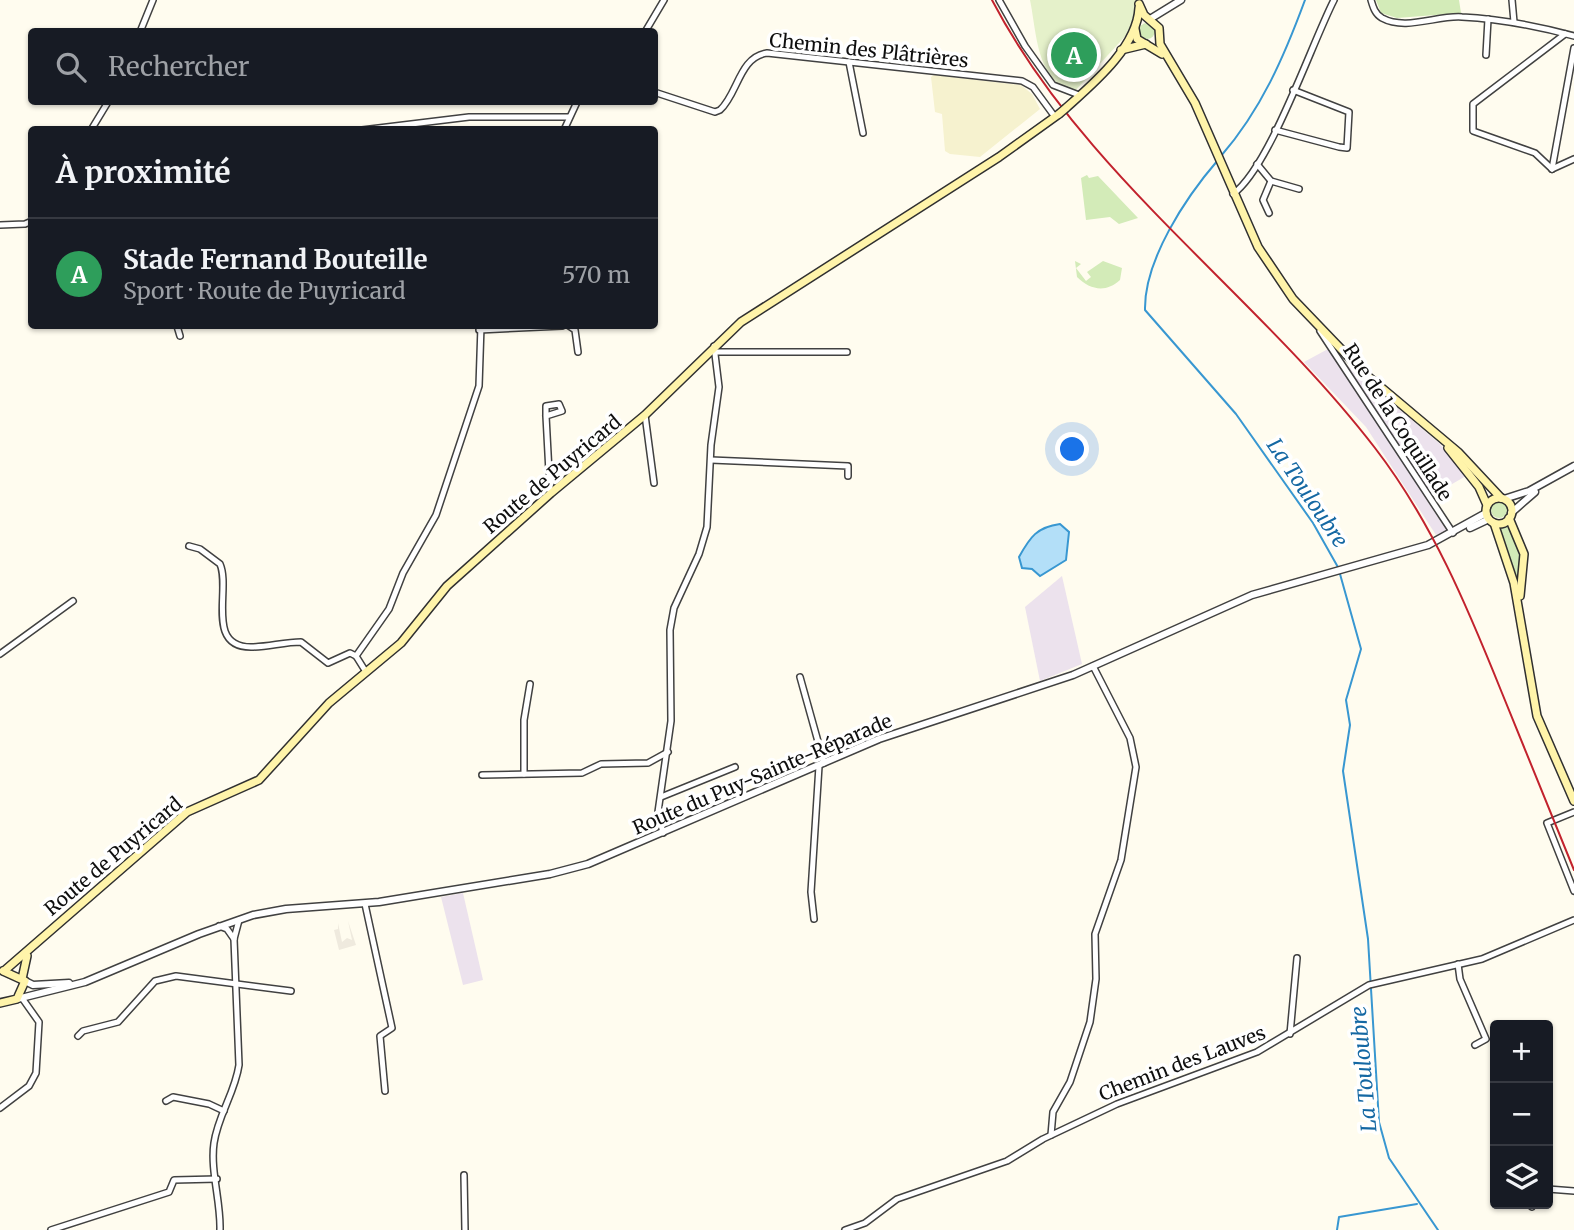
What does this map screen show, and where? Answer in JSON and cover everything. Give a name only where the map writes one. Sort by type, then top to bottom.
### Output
[{"type":"main road","points":[[1139,2],[1149,19],[1159,28],[1158,37],[1170,63],[1195,103],[1233,194],[1274,272],[1318,327],[1364,373],[1479,472],[1510,505],[1510,516],[1524,554],[1520,615]]},
{"type":"main road","points":[[1139,2],[1135,34],[1170,63]]},
{"type":"main road","points":[[1136,26],[1149,19]]},
{"type":"main road","name":"Route de Puyricard","points":[[23,980],[2,971],[30,950],[66,914],[149,847],[187,812],[259,780],[329,703],[401,643],[447,586],[551,493],[645,415],[741,322],[1057,115],[1122,49],[1136,26]]},
{"type":"main road","points":[[1144,43],[1158,37]]},
{"type":"main road","name":"Route de Puyricard","points":[[1122,49],[1144,43]]},
{"type":"main road","points":[[1439,437],[1479,487],[1512,574],[1537,716],[1574,801]]},
{"type":"main road","points":[[1489,515],[1490,500],[1503,498]]},
{"type":"main road","points":[[1489,515],[1510,516]]},
{"type":"main road","name":"Route de Puyricard","points":[[19,999],[23,964],[30,950]]},
{"type":"main road","points":[[0,1003],[19,999]]},
{"type":"street","points":[[142,28],[153,0]]},
{"type":"street","points":[[647,28],[664,0]]},
{"type":"street","points":[[999,0],[1024,46],[1053,85],[1079,95]]},
{"type":"street","points":[[1149,19],[1181,0]]},
{"type":"street","points":[[1233,194],[1257,164],[1275,130],[1334,0]]},
{"type":"street","points":[[1371,0],[1376,13],[1390,21],[1406,23],[1460,16],[1514,22],[1574,36]]},
{"type":"street","points":[[1512,0],[1514,22]]},
{"type":"street","points":[[1159,28],[1166,11]]},
{"type":"street","points":[[1486,55],[1488,19]]},
{"type":"street","points":[[1552,169],[1535,153],[1474,131],[1473,104],[1565,34]]},
{"type":"street","points":[[1552,169],[1574,48]]},
{"type":"street","name":"Chemin des Plâtrières","points":[[658,93],[715,112],[725,106],[746,66],[760,54],[1022,81],[1033,88],[1057,115]]},
{"type":"street","points":[[849,62],[863,133]]},
{"type":"street","points":[[1275,130],[1347,148],[1349,112],[1293,90]]},
{"type":"street","points":[[93,126],[106,105]]},
{"type":"street","points":[[566,126],[575,105]]},
{"type":"street","points":[[395,126],[469,117],[569,117]]},
{"type":"street","points":[[1552,169],[1574,159]]},
{"type":"street","points":[[1257,164],[1271,180],[1298,189]]},
{"type":"street","points":[[1269,213],[1264,200],[1271,180]]},
{"type":"street","points":[[0,225],[28,222]]},
{"type":"street","name":"Rue de la Coquillade","points":[[1318,327],[1453,533]]},
{"type":"street","points":[[178,329],[180,336]]},
{"type":"street","points":[[356,656],[389,609],[403,573],[436,515],[479,386],[480,329]]},
{"type":"street","points":[[574,329],[578,352]]},
{"type":"street","points":[[663,833],[659,823],[671,721],[671,617],[704,540],[719,387],[716,349],[847,352]]},
{"type":"street","points":[[1352,380],[1364,373]]},
{"type":"street","points":[[645,415],[654,483]]},
{"type":"street","points":[[547,416],[551,493]]},
{"type":"street","points":[[711,460],[848,466],[848,476]]},
{"type":"street","points":[[1510,516],[1521,501],[1574,466]]},
{"type":"street","points":[[1503,498],[1551,480]]},
{"type":"street","name":"Route du Puy-Sainte-Réparade","points":[[1439,541],[1489,515]]},
{"type":"street","name":"Route du Puy-Sainte-Réparade","points":[[19,999],[85,982],[239,920],[286,909],[365,904],[550,874],[588,864],[905,730],[1093,666],[1252,595],[1439,541],[1489,515]]},
{"type":"street","points":[[189,546],[200,549],[220,564],[224,574],[222,624],[226,635],[240,645],[301,642],[328,663],[350,653],[356,656],[366,672]]},
{"type":"street","points":[[0,654],[73,601]]},
{"type":"street","points":[[1051,1135],[1054,1112],[1070,1082],[1090,1022],[1096,979],[1095,934],[1121,860],[1136,767],[1130,738],[1093,666]]},
{"type":"street","points":[[800,677],[822,764],[811,892],[814,919]]},
{"type":"street","points":[[524,774],[524,719],[530,684]]},
{"type":"street","points":[[482,775],[582,773],[605,763],[648,762],[668,752]]},
{"type":"street","points":[[661,797],[735,767]]},
{"type":"street","points":[[1574,812],[1547,823],[1574,891]]},
{"type":"street","points":[[365,904],[392,1028],[380,1036],[385,1091]]},
{"type":"street","points":[[220,1230],[213,1148],[224,1111],[236,1084],[239,1065],[234,939],[239,920]]},
{"type":"street","name":"Chemin des Lauves","points":[[845,1230],[864,1223],[897,1199],[1007,1160],[1051,1135],[1171,1082],[1257,1052],[1371,984],[1482,959],[1574,920]]},
{"type":"street","points":[[219,926],[227,929],[234,939]]},
{"type":"street","points":[[1290,1034],[1297,958]]},
{"type":"street","points":[[1458,964],[1460,979],[1486,1039],[1475,1045]]},
{"type":"street","points":[[78,1036],[83,1031],[118,1022],[155,981],[176,976],[291,991]]},
{"type":"street","name":"Route du Puy-Sainte-Réparade","points":[[23,980],[42,985],[85,982]]},
{"type":"street","points":[[0,1108],[29,1086],[36,1073],[39,1022],[19,999]]},
{"type":"street","points":[[166,1101],[173,1097],[209,1104],[224,1111]]},
{"type":"street","points":[[464,1175],[465,1230]]},
{"type":"street","points":[[51,1230],[169,1192],[174,1180],[217,1179]]},
{"type":"street","points":[[1553,1189],[1574,1191]]},
{"type":"shaded area","points":[[934,75],[1021,85],[1032,94],[1040,109],[980,157],[950,154],[945,151],[942,114],[935,112],[931,77]]},
{"type":"shaded area","points":[[1328,349],[1440,444],[1466,476],[1426,499],[1447,531],[1436,535],[1366,427],[1304,362]]},
{"type":"shaded area","points":[[1062,576],[1082,664],[1040,681],[1025,607]]},
{"type":"shaded area","points":[[463,893],[483,980],[463,985],[441,897]]},
{"type":"shaded area","points":[[348,921],[356,945],[339,950],[334,930],[338,929],[338,923],[342,942],[347,938],[352,940]]},
{"type":"green space","points":[[1030,0],[1137,0],[1130,31],[1074,92],[1061,86],[1045,67],[1037,41]]},
{"type":"green space","points":[[1376,0],[1459,0],[1461,13],[1397,18],[1381,13]]},
{"type":"green space","points":[[1144,23],[1150,23],[1155,31],[1153,37],[1144,39],[1139,34],[1139,28]]},
{"type":"green space","points":[[1087,175],[1089,178],[1098,176],[1138,218],[1119,224],[1110,217],[1086,220],[1081,178]]},
{"type":"green space","points":[[1075,261],[1081,264],[1076,268],[1086,281],[1091,277],[1087,272],[1103,261],[1122,268],[1120,280],[1104,288],[1087,285],[1077,277]]},
{"type":"green space","points":[[1496,502],[1502,502],[1507,510],[1505,516],[1496,518],[1491,513],[1491,507]]},
{"type":"green space","points":[[1508,523],[1522,555],[1519,589],[1499,527]]},
{"type":"water","points":[[1060,524],[1069,532],[1066,560],[1040,576],[1032,569],[1022,568],[1019,557],[1031,539],[1040,530]]},
{"type":"waterway","name":"La Touloubre","points":[[1221,156],[1260,101],[1289,42],[1305,0]]},
{"type":"waterway","name":"La Touloubre","points":[[1218,160],[1193,192],[1159,250],[1151,271],[1145,310],[1236,414],[1313,523],[1339,569]]},
{"type":"waterway","name":"La Touloubre","points":[[1340,574],[1361,649],[1346,700],[1350,725],[1343,771],[1368,939],[1379,1122],[1389,1158],[1438,1230]]},
{"type":"waterway","points":[[1337,1230],[1339,1217],[1417,1204]]},
{"type":"railway","points":[[992,0],[1030,63],[1074,122],[1122,178],[1328,391],[1395,476],[1447,566],[1489,661],[1574,870]]},
{"type":"place","name":"Stade Fernand Bouteille","points":[[1074,55]]}]
